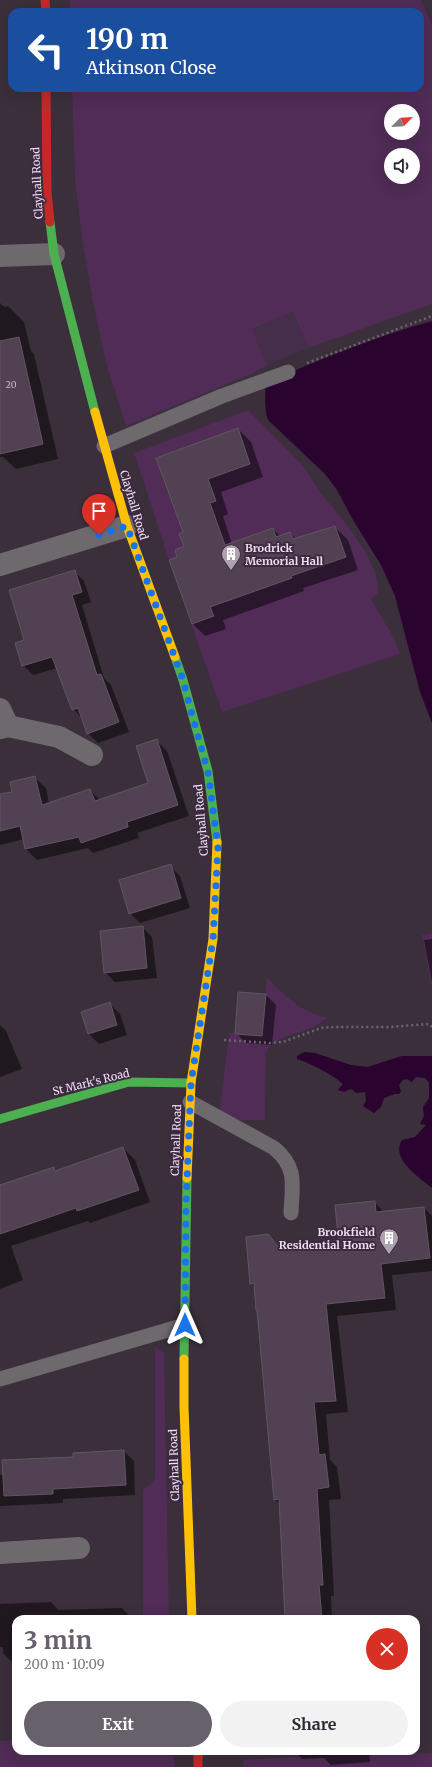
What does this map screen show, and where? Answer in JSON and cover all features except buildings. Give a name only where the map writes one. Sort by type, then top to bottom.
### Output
[{"type":"street","name":"Clayhall Road","points":[[46,92],[47,192],[54,254],[104,446],[127,526],[183,680],[208,772],[218,847],[213,939],[191,1083],[186,1204],[184,1407],[192,1615]]},
{"type":"street","points":[[0,256],[54,254]]},
{"type":"street","points":[[0,565],[127,526]]},
{"type":"street","points":[[3,721],[59,738],[92,755]]},
{"type":"street","name":"St Mark's Road","points":[[0,1119],[129,1082],[191,1083]]},
{"type":"street","points":[[0,1553],[78,1548]]},
{"type":"street","points":[[198,1755],[198,1767]]},
{"type":"lane","points":[[104,446],[222,396],[288,372]]},
{"type":"lane","points":[[190,1102],[274,1148],[284,1156],[290,1166],[292,1177],[291,1213]]},
{"type":"lane","points":[[0,1379],[185,1325]]},
{"type":"path","points":[[288,372],[307,363],[432,316]]},
{"type":"path","points":[[198,1038],[270,1043],[283,1042],[321,1028],[390,1028],[429,1024],[432,1027]]},
{"type":"shaded area","points":[[70,0],[421,0],[432,25],[432,304],[308,348],[293,312],[252,329],[267,365],[252,374],[126,426],[106,363],[82,240],[75,179],[72,92],[424,92],[424,8],[70,8]]},
{"type":"shaded area","points":[[293,312],[308,348],[267,365],[252,329]]},
{"type":"shaded area","points":[[432,321],[432,723],[420,692],[395,596],[381,565],[353,520],[337,490],[325,474],[268,420],[265,402],[266,383],[348,349]]},
{"type":"shaded area","points":[[248,410],[304,468],[349,528],[367,555],[377,581],[378,593],[371,599],[391,633],[400,654],[222,712],[169,560],[134,453]]},
{"type":"shaded area","points":[[432,933],[432,989],[422,935]]},
{"type":"shaded area","points":[[267,977],[287,997],[302,1008],[319,1016],[328,1018],[312,1028],[280,1039],[269,1047],[266,1052],[265,1120],[231,1120],[219,1118],[229,1033],[262,1036]]},
{"type":"shaded area","points":[[304,1052],[315,1053],[351,1065],[367,1067],[402,1056],[432,1056],[432,1188],[414,1173],[403,1161],[399,1147],[402,1140],[415,1137],[426,1125],[420,1124],[424,1116],[423,1107],[429,1098],[429,1083],[425,1078],[416,1077],[412,1082],[407,1079],[403,1080],[399,1085],[401,1092],[399,1094],[384,1098],[381,1107],[374,1113],[363,1106],[366,1101],[365,1092],[356,1093],[351,1089],[344,1092],[338,1090],[343,1084],[333,1076],[297,1059],[297,1056]]},
{"type":"shaded area","points":[[155,1346],[164,1353],[169,1615],[143,1615],[143,1490],[153,1482],[155,1477]]},
{"type":"shaded area","points":[[12,1740],[12,1755],[173,1755],[174,1767],[0,1767],[0,1741]]},
{"type":"shaded area","points":[[420,1753],[432,1753],[432,1767],[244,1767],[243,1760],[310,1756],[420,1755]]},
{"type":"traffic: fast","points":[[50,222],[54,254],[95,412]]},
{"type":"traffic: fast","points":[[175,657],[183,680],[208,771],[217,842]]},
{"type":"traffic: fast","points":[[0,1119],[129,1082],[191,1083]]},
{"type":"traffic: fast","points":[[184,1359],[187,1178]]},
{"type":"traffic: slow","points":[[95,412],[127,526],[175,657]]},
{"type":"traffic: slow","points":[[187,1178],[191,1083],[213,939],[217,842]]},
{"type":"traffic: slow","points":[[184,1359],[184,1407],[192,1615]]},
{"type":"traffic: jam","points":[[45,0],[46,8]]},
{"type":"traffic: jam","points":[[46,92],[47,192],[50,222]]},
{"type":"traffic: jam","points":[[198,1755],[198,1767]]},
{"type":"place","name":"Brodrick Memorial Hall","points":[[231,571]]},
{"type":"place","name":"Brookfield Residential Home","points":[[389,1255]]},
{"type":"route","points":[[99,535],[127,526],[183,680],[208,772],[218,847],[213,939],[191,1083],[186,1204],[185,1325]]}]
